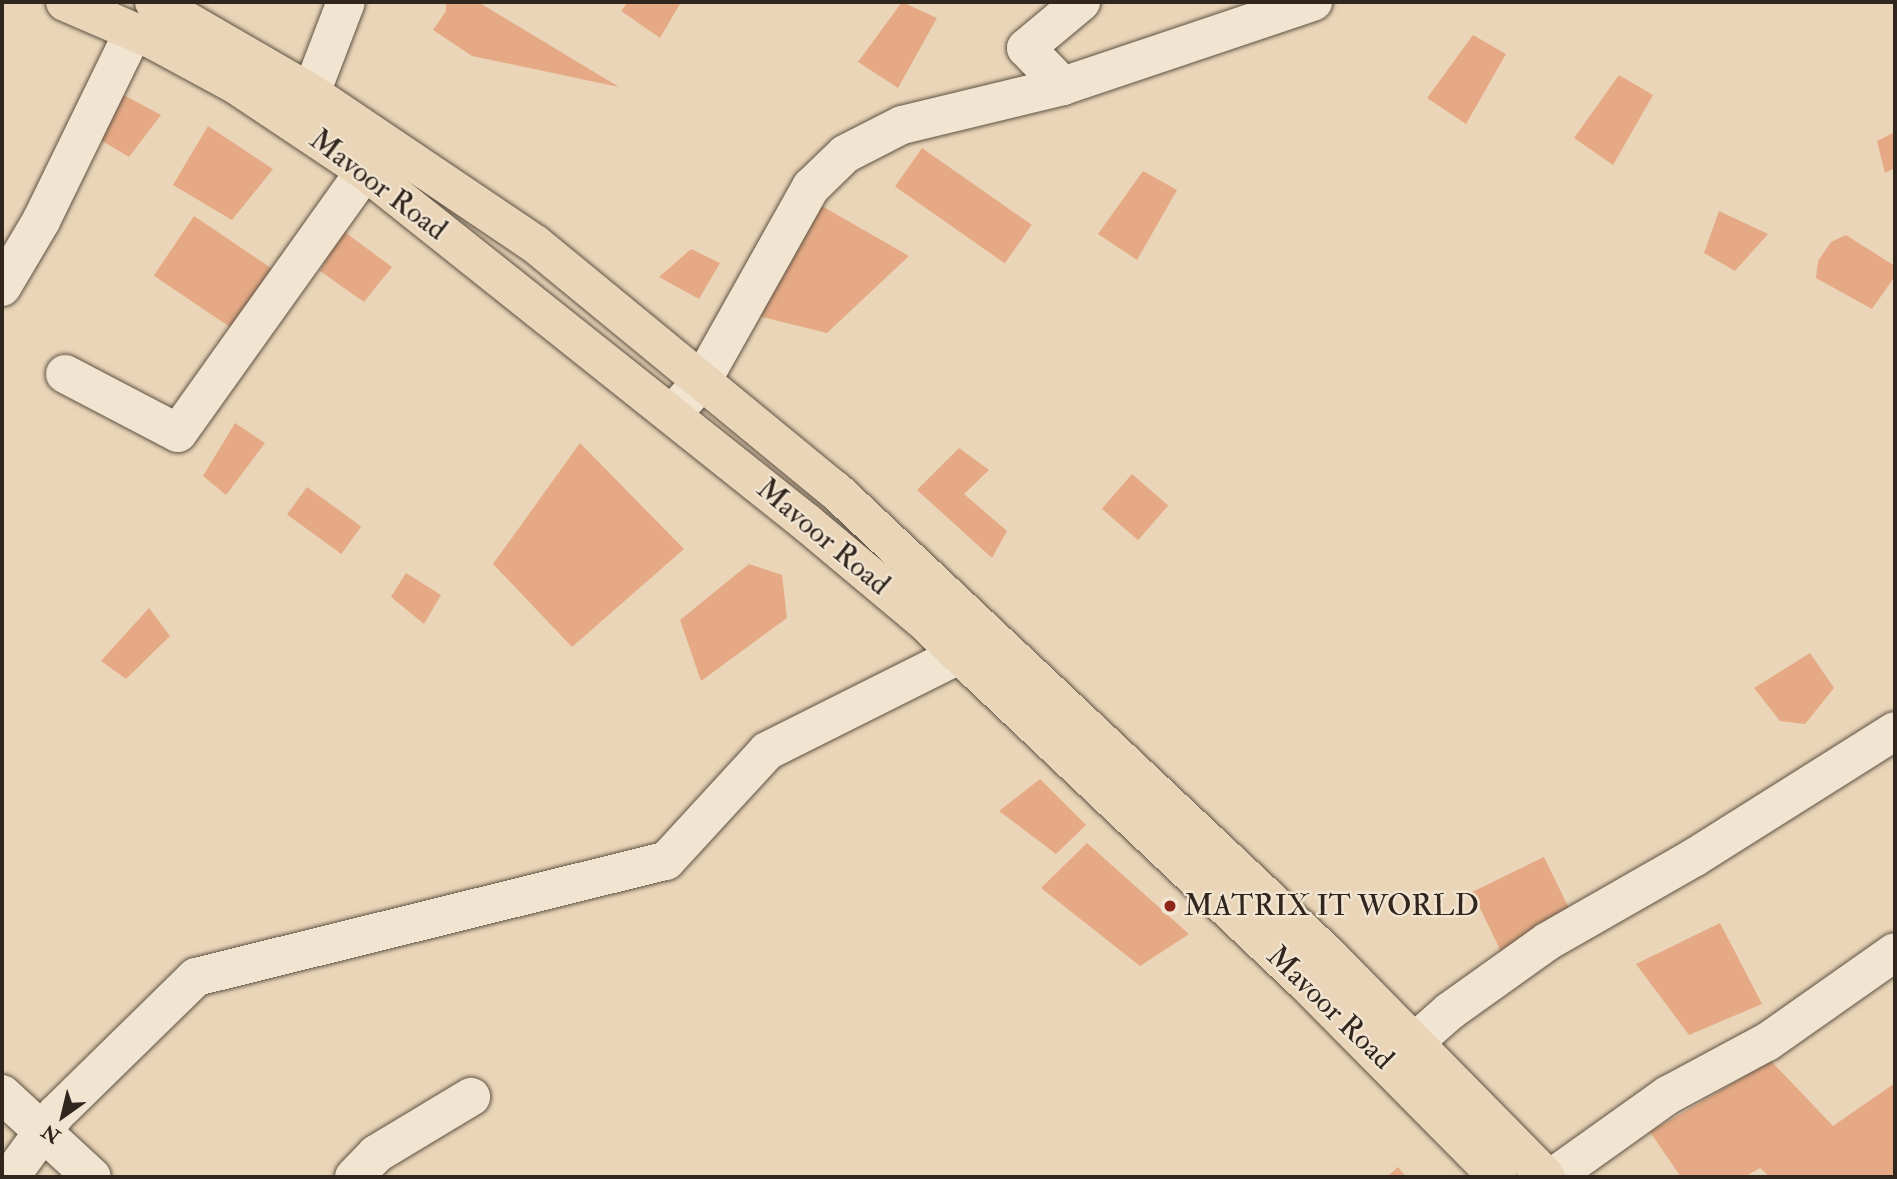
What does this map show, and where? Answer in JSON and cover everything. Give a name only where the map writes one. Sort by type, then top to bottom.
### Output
[{"type":"main road","name":"Mavoor Road","points":[[65,2],[143,17],[311,93],[536,244],[835,490],[1402,1053],[1498,1177]]},
{"type":"main road","name":"Mavoor Road","points":[[143,17],[236,85],[365,171],[673,413],[959,655],[1402,1053],[1546,1177]]},
{"type":"street","points":[[311,93],[345,2]]},
{"type":"street","points":[[1063,86],[1026,48],[1081,2]]},
{"type":"street","points":[[673,413],[702,381],[811,187],[845,154],[902,125],[1063,86],[1313,2]]},
{"type":"street","points":[[2,287],[41,221],[143,17]]},
{"type":"street","points":[[65,374],[178,433],[365,171]]},
{"type":"street","points":[[10,1177],[42,1133],[196,977],[666,861],[767,751],[959,655]]},
{"type":"street","points":[[1402,1053],[1548,941],[1695,857],[1895,731]]},
{"type":"street","points":[[1553,1177],[1668,1095],[1767,1042],[1895,952]]},
{"type":"street","points":[[2,1094],[92,1177]]},
{"type":"street","points":[[354,1177],[376,1154],[471,1097]]},
{"type":"building","points":[[446,2],[478,2],[619,87],[472,56],[433,30],[446,11]]},
{"type":"building","points":[[628,2],[681,2],[660,38],[621,11]]},
{"type":"building","points":[[902,2],[937,18],[898,88],[858,62]]},
{"type":"building","points":[[1473,35],[1506,54],[1466,124],[1427,98]]},
{"type":"building","points":[[1619,75],[1653,95],[1613,165],[1574,138]]},
{"type":"building","points":[[120,93],[161,115],[129,157],[89,133]]},
{"type":"building","points":[[208,126],[273,169],[232,220],[173,185]]},
{"type":"building","points":[[1895,132],[1895,168],[1885,173],[1877,141]]},
{"type":"building","points":[[922,148],[1032,225],[1005,263],[895,187]]},
{"type":"building","points":[[1143,171],[1177,190],[1137,260],[1098,234]]},
{"type":"building","points":[[815,202],[909,256],[827,333],[750,314]]},
{"type":"building","points":[[1719,211],[1768,234],[1735,271],[1704,253]]},
{"type":"building","points":[[194,216],[277,272],[237,332],[154,276]]},
{"type":"building","points":[[342,230],[392,267],[364,302],[320,271]]},
{"type":"building","points":[[1846,235],[1895,266],[1895,276],[1872,309],[1816,278],[1818,261],[1831,242]]},
{"type":"building","points":[[691,249],[720,263],[699,299],[659,277]]},
{"type":"building","points":[[235,423],[265,443],[226,495],[203,476]]},
{"type":"building","points":[[580,443],[684,549],[572,647],[493,564]]},
{"type":"building","points":[[959,448],[989,470],[964,494],[1007,531],[992,558],[917,490]]},
{"type":"building","points":[[1132,474],[1168,505],[1138,540],[1102,509]]},
{"type":"building","points":[[307,487],[361,526],[341,554],[287,515]]},
{"type":"building","points":[[749,564],[782,575],[787,618],[701,681],[680,620]]},
{"type":"building","points":[[406,573],[441,595],[424,624],[391,597]]},
{"type":"building","points":[[149,608],[170,636],[126,679],[101,661]]},
{"type":"building","points":[[1810,653],[1834,688],[1805,724],[1780,721],[1754,688]]},
{"type":"building","points":[[1040,779],[1086,825],[1056,854],[999,811]]},
{"type":"building","points":[[1087,843],[1189,934],[1140,966],[1041,888]]},
{"type":"building","points":[[1544,857],[1573,916],[1501,951],[1472,892]]},
{"type":"building","points":[[1720,923],[1762,1004],[1689,1035],[1636,964]]},
{"type":"building","points":[[1771,1061],[1833,1126],[1895,1083],[1895,1177],[1770,1177],[1760,1168],[1744,1177],[1681,1177],[1650,1132]]},
{"type":"building","points":[[1398,1167],[1406,1177],[1387,1177]]},
{"type":"place","name":"MATRIX IT WORLD","points":[[1170,906]]}]
